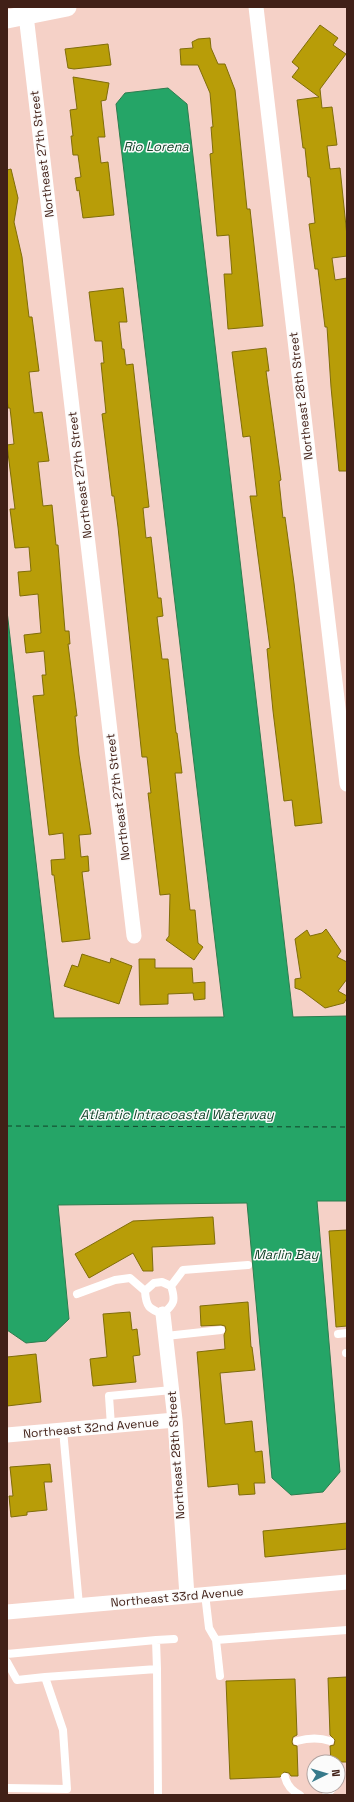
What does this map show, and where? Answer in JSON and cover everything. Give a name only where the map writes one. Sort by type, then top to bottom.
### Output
[{"type":"street","points":[[7,19],[67,7]]},
{"type":"street","name":"Northeast 28th Street","points":[[256,7],[347,784]]},
{"type":"street","name":"Northeast 27th Street","points":[[26,15],[134,936]]},
{"type":"street","name":"Northeast 28th Street","points":[[163,1314],[175,1420],[187,1596]]},
{"type":"street","name":"Northeast 32nd Avenue","points":[[7,1436],[175,1420]]},
{"type":"street","name":"Northeast 33rd Avenue","points":[[7,1612],[347,1582]]},
{"type":"lane","points":[[171,1286],[183,1270],[248,1265]]},
{"type":"lane","points":[[77,1294],[115,1280],[130,1278],[145,1291],[146,1302],[151,1310],[163,1314],[172,1306],[174,1296],[171,1286],[162,1282],[154,1283],[145,1291]]},
{"type":"lane","points":[[166,1336],[221,1330]]},
{"type":"lane","points":[[338,1334],[347,1333]]},
{"type":"lane","points":[[111,1426],[109,1396],[172,1390]]},
{"type":"lane","points":[[63,1430],[79,1605]]},
{"type":"lane","points":[[204,1594],[209,1628],[216,1640],[220,1676]]},
{"type":"lane","points":[[216,1640],[347,1630]]},
{"type":"lane","points":[[7,1654],[174,1639]]},
{"type":"lane","points":[[156,1640],[158,1795]]},
{"type":"lane","points":[[7,1662],[17,1680],[157,1669]]},
{"type":"lane","points":[[7,1788],[67,1789],[63,1730],[45,1677]]},
{"type":"lane","points":[[297,1741],[306,1738],[322,1738],[330,1741]]},
{"type":"lane","points":[[285,1777],[293,1792],[300,1795]]},
{"type":"water","points":[[168,88],[187,104],[293,1017],[347,1016],[347,1201],[317,1201],[340,1472],[323,1492],[291,1495],[272,1478],[247,1203],[58,1205],[69,1319],[46,1341],[26,1343],[7,1330],[7,611],[54,1018],[224,1017],[116,104],[125,93]]},
{"type":"building","points":[[320,25],[338,38],[333,45],[346,54],[320,89],[322,108],[332,107],[337,145],[327,146],[330,169],[340,168],[347,236],[347,256],[332,258],[335,280],[347,278],[347,471],[339,471],[327,327],[325,327],[318,269],[315,269],[309,224],[315,223],[310,177],[308,177],[305,148],[303,148],[297,100],[319,97],[292,77],[299,68],[292,62]]},
{"type":"building","points":[[210,38],[211,48],[218,64],[225,64],[235,90],[247,209],[250,209],[263,326],[228,329],[224,274],[232,274],[229,235],[217,236],[210,154],[213,153],[211,127],[213,127],[210,93],[198,65],[181,65],[180,49],[193,48],[192,42],[198,39]]},
{"type":"building","points":[[108,44],[111,65],[74,69],[68,68],[65,49]]},
{"type":"building","points":[[73,77],[109,83],[106,100],[101,101],[105,137],[98,137],[101,163],[108,162],[114,215],[83,218],[79,190],[77,191],[75,178],[81,177],[78,155],[73,155],[71,136],[73,136],[70,110],[77,109]]},
{"type":"building","points":[[11,169],[18,198],[14,222],[22,257],[29,317],[32,317],[39,371],[29,372],[34,413],[42,412],[49,461],[38,462],[43,506],[52,505],[56,545],[58,545],[65,631],[69,631],[70,644],[68,644],[77,716],[75,716],[79,755],[91,834],[79,835],[81,857],[88,856],[89,871],[82,872],[90,939],[62,942],[51,860],[65,859],[63,833],[49,835],[33,696],[44,695],[42,675],[46,675],[44,651],[26,653],[24,635],[41,633],[38,594],[20,596],[18,572],[31,571],[29,547],[15,548],[10,509],[15,509],[7,445],[14,444],[10,408],[8,408],[7,398],[7,170]]},
{"type":"building","points":[[123,288],[127,322],[119,322],[122,349],[124,349],[126,365],[133,364],[149,507],[143,508],[146,538],[151,537],[158,598],[161,598],[163,616],[157,617],[162,659],[168,659],[182,773],[175,773],[190,910],[195,910],[198,943],[203,947],[194,960],[166,940],[169,936],[170,894],[160,895],[148,793],[151,793],[147,757],[142,757],[118,527],[114,496],[112,496],[102,414],[106,413],[101,363],[104,363],[102,341],[95,341],[89,292]]},
{"type":"building","points":[[266,348],[269,371],[266,371],[281,480],[279,481],[283,518],[285,517],[294,583],[322,823],[295,826],[292,800],[284,801],[267,649],[270,648],[250,496],[257,496],[250,436],[243,437],[232,352]]},
{"type":"building","points":[[326,929],[341,951],[337,957],[347,962],[347,979],[338,991],[347,996],[347,998],[344,1003],[325,1008],[301,990],[295,988],[295,979],[301,978],[295,939],[307,930],[310,936],[322,933]]},
{"type":"building","points":[[82,954],[110,963],[111,958],[132,966],[119,1004],[64,986],[72,965],[78,967]]},
{"type":"building","points":[[139,959],[155,959],[155,968],[192,968],[193,983],[205,982],[205,999],[194,1000],[193,993],[168,994],[168,1004],[140,1005]]},
{"type":"building","points":[[213,1217],[215,1244],[152,1247],[153,1271],[143,1271],[133,1253],[89,1278],[75,1254],[133,1221]]},
{"type":"building","points":[[347,1230],[347,1326],[336,1327],[329,1231]]},
{"type":"building","points":[[248,1302],[251,1347],[255,1370],[220,1373],[225,1424],[252,1421],[255,1452],[262,1451],[265,1483],[254,1483],[255,1494],[239,1495],[238,1484],[208,1487],[197,1352],[225,1349],[225,1326],[201,1326],[200,1306]]},
{"type":"building","points":[[130,1312],[132,1330],[137,1329],[140,1355],[133,1356],[136,1382],[93,1386],[90,1359],[107,1357],[103,1314]]},
{"type":"building","points":[[36,1354],[41,1402],[7,1406],[7,1357]]},
{"type":"building","points":[[50,1464],[52,1482],[44,1482],[47,1510],[27,1512],[27,1515],[11,1517],[9,1496],[13,1496],[10,1467]]},
{"type":"building","points":[[347,1523],[347,1549],[265,1557],[263,1531]]},
{"type":"building","points":[[347,1677],[347,1762],[346,1754],[330,1754],[330,1746],[334,1745],[335,1740],[330,1735],[328,1678]]},
{"type":"building","points":[[295,1679],[297,1735],[293,1737],[292,1742],[293,1745],[297,1746],[298,1776],[291,1776],[289,1773],[284,1772],[280,1777],[230,1779],[226,1681]]},
{"type":"ferry route","points":[[7,1126],[347,1127]]},
{"type":"water label","name":"Rio Lorena","points":[[156,146]]},
{"type":"water label","name":"Atlantic Intracoastal Waterway","points":[[177,1114]]},
{"type":"water label","name":"Marlin Bay","points":[[286,1254]]}]
